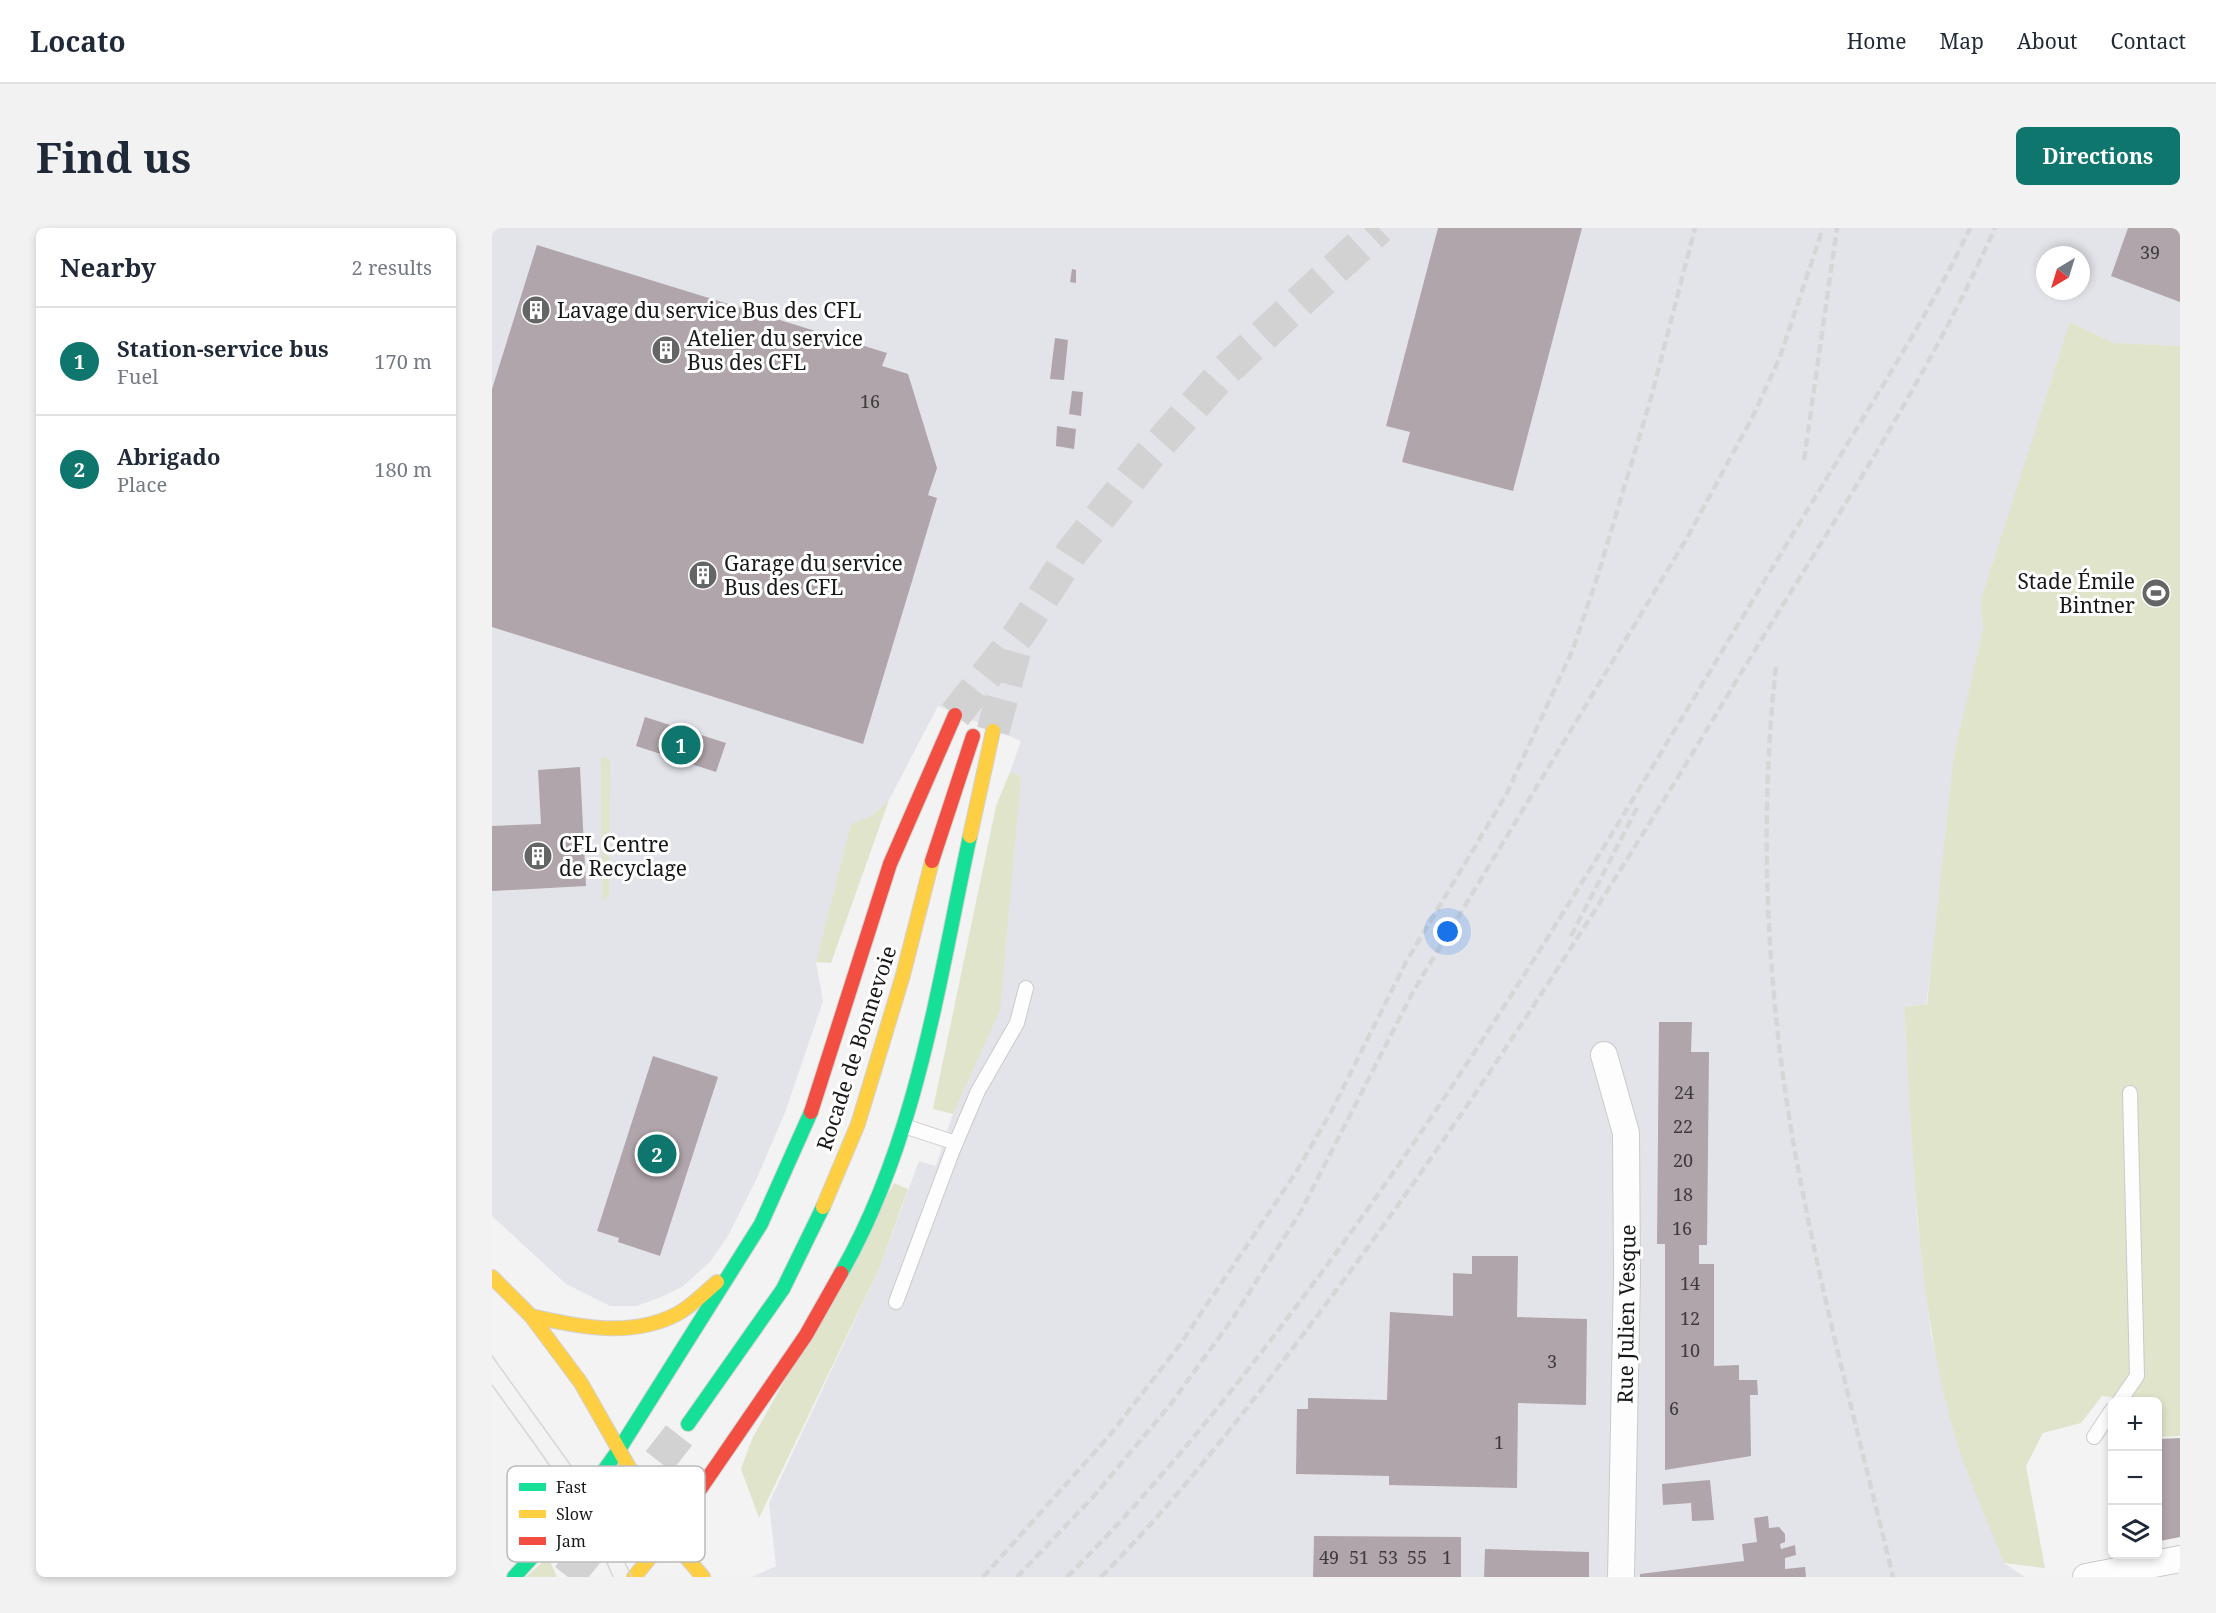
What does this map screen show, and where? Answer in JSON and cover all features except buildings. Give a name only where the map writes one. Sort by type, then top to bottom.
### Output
[{"type":"main road","points":[[607,1466],[653,1392],[737,1266],[778,1190],[821,1088],[890,863],[955,715]]},
{"type":"main road","name":"Rocade de Bonnevoie","points":[[688,1424],[783,1289],[811,1236],[858,1124],[903,975],[934,853],[977,724]]},
{"type":"main road","points":[[705,1482],[806,1335],[855,1247],[909,1114],[993,731]]},
{"type":"main road","points":[[531,1316],[576,1326],[637,1327],[676,1314],[737,1266]]},
{"type":"main road","points":[[492,1277],[531,1316],[581,1383],[630,1466]]},
{"type":"main road","points":[[514,1577],[528,1562]]},
{"type":"main road","points":[[634,1577],[646,1562]]},
{"type":"main road","points":[[672,1562],[673,1567]]},
{"type":"main road","points":[[690,1562],[703,1577]]},
{"type":"street","name":"Rue Julien Vesque","points":[[1604,1055],[1626,1132],[1627,1274],[1622,1577]]},
{"type":"street","points":[[2086,1577],[2180,1559]]},
{"type":"lane","points":[[896,1302],[956,1143],[978,1092],[1017,1023],[1026,988]]},
{"type":"lane","points":[[2122,1397],[2137,1376],[2130,1093]]},
{"type":"lane","points":[[904,1126],[956,1143]]},
{"type":"lane","points":[[2094,1437],[2108,1416]]},
{"type":"shaded area","points":[[492,228],[2180,228],[2180,346],[2114,343],[2070,322],[1983,630],[1926,1004],[1904,1007],[1917,1219],[1931,1334],[1952,1424],[2004,1563],[2025,1577],[752,1577],[776,1566],[769,1503],[879,1269],[919,1161],[936,1166],[958,1098],[1021,776],[1010,772],[1021,741],[938,706],[889,800],[872,816],[816,962],[823,1001],[786,1110],[757,1178],[728,1236],[710,1262],[682,1287],[637,1306],[610,1306],[566,1284],[492,1216]]},
{"type":"green space","points":[[2070,322],[2114,343],[2180,346],[2180,1436],[2162,1437],[2162,1397],[2102,1396],[2081,1423],[2043,1433],[2026,1466],[2045,1568],[2004,1563],[1956,1440],[1939,1371],[1930,1320],[1913,1164],[1904,1007],[1927,1004],[1954,755],[1983,630],[1981,600]]},
{"type":"green space","points":[[601,756],[610,759],[609,895],[602,901]]},
{"type":"green space","points":[[1010,772],[1021,776],[1000,1010],[953,1114],[933,1109],[996,806]]},
{"type":"green space","points":[[889,800],[831,963],[816,962],[851,824],[872,816]]},
{"type":"green space","points":[[894,1183],[908,1189],[879,1269],[759,1518],[741,1469],[752,1439]]},
{"type":"green space","points":[[542,1562],[550,1562],[557,1577],[526,1577]]},
{"type":"tunnel","points":[[955,715],[1019,634],[1072,552],[1147,458],[1224,372],[1379,228]]},
{"type":"tunnel","points":[[993,731],[1016,646]]},
{"type":"tunnel","points":[[655,1466],[688,1424]]},
{"type":"tunnel","points":[[568,1577],[580,1562]]},
{"type":"tram line","points":[[492,1356],[571,1466]]},
{"type":"tram line","points":[[492,1385],[550,1466]]},
{"type":"tram line","points":[[606,1562],[613,1577]]},
{"type":"tram line","points":[[625,1562],[632,1577]]},
{"type":"railway","points":[[983,1577],[1110,1435],[1179,1346],[1295,1174],[1331,1112],[1406,962],[1507,793],[1573,649],[1597,578],[1651,398],[1695,228]]},
{"type":"railway","points":[[1017,1577],[1093,1497],[1170,1405],[1233,1318],[1301,1211],[1414,990],[1687,538],[1753,416],[1780,357],[1823,228]]},
{"type":"railway","points":[[1804,460],[1837,228]]},
{"type":"railway","points":[[1067,1577],[1161,1476],[1248,1369],[1360,1219],[1468,1062],[1620,821],[1894,367],[1934,299],[1970,228]]},
{"type":"railway","points":[[1101,1577],[1132,1545],[1220,1443],[1275,1372],[1436,1151],[1538,999],[1588,922],[1871,462],[1936,347],[1995,228]]},
{"type":"railway","points":[[1776,667],[1767,788],[1768,910],[1785,1092],[1816,1259],[1893,1577]]},
{"type":"railway","points":[[1571,936],[1637,808]]},
{"type":"traffic: fast","points":[[841,1273],[867,1222],[889,1169],[907,1115],[935,1004],[970,836]]},
{"type":"traffic: fast","points":[[620,1448],[761,1224],[811,1112]]},
{"type":"traffic: fast","points":[[688,1424],[783,1289],[823,1207]]},
{"type":"traffic: fast","points":[[607,1466],[620,1448]]},
{"type":"traffic: fast","points":[[514,1577],[528,1562]]},
{"type":"traffic: slow","points":[[970,836],[993,731]]},
{"type":"traffic: slow","points":[[823,1207],[858,1124],[903,975],[932,861]]},
{"type":"traffic: slow","points":[[492,1277],[531,1316],[581,1383],[628,1466]]},
{"type":"traffic: slow","points":[[531,1316],[586,1327],[642,1326],[677,1314],[717,1282]]},
{"type":"traffic: slow","points":[[634,1577],[646,1562]]},
{"type":"traffic: slow","points":[[690,1562],[703,1577]]},
{"type":"traffic: jam","points":[[811,1112],[890,864],[955,715]]},
{"type":"traffic: jam","points":[[932,861],[973,736]]},
{"type":"traffic: jam","points":[[705,1482],[806,1335],[841,1273]]},
{"type":"place","name":"Lavage du service Bus des CFL","points":[[536,310]]},
{"type":"place","name":"Atelier du service Bus des CFL","points":[[666,350]]},
{"type":"place","name":"Garage du service Bus des CFL","points":[[703,575]]},
{"type":"place","name":"Stade Émile Bintner","points":[[2156,593]]},
{"type":"place","name":"Station-service bus","points":[[681,745]]},
{"type":"place","name":"CFL Centre de Recyclage","points":[[538,856]]},
{"type":"place","name":"Abrigado","points":[[657,1154]]}]
